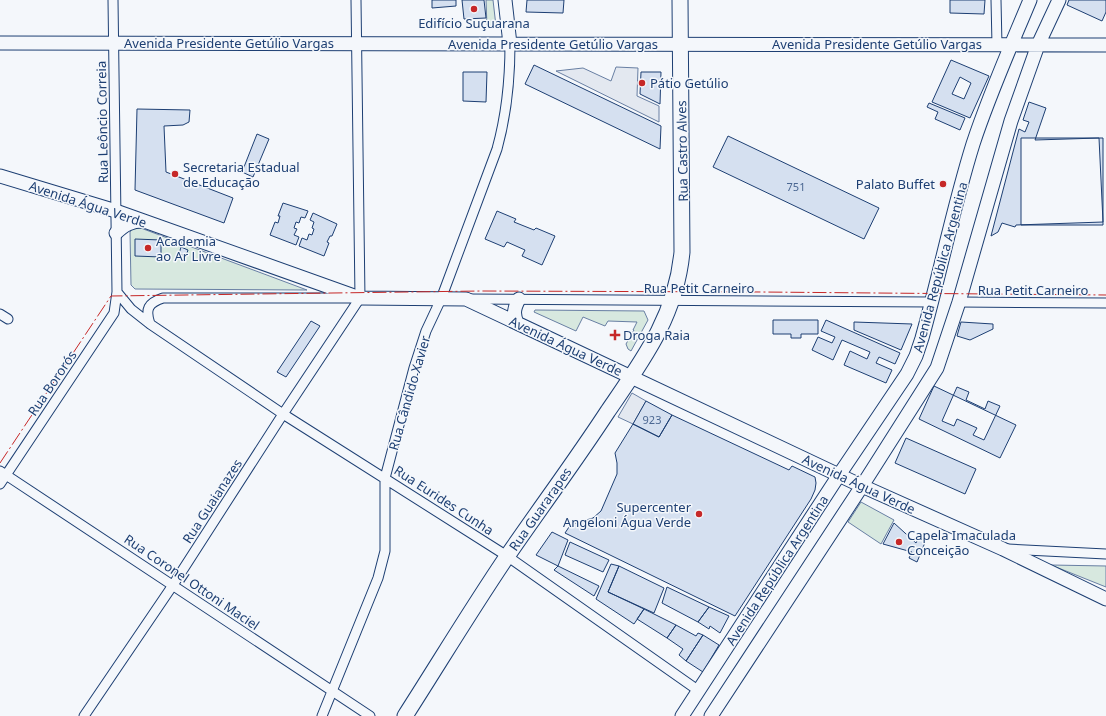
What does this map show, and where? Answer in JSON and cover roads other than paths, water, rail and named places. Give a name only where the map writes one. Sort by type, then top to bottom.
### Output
[{"type":"main road","name":"Rua Cândido Xavier","points":[[505,0],[510,44]]},
{"type":"main road","name":"Rua Castro Alves","points":[[672,300],[680,270],[682,252],[680,0]]},
{"type":"main road","name":"Avenida República Argentina","points":[[682,716],[839,475],[907,374],[918,350],[932,302],[961,185],[973,144],[989,98],[1030,0]]},
{"type":"main road","name":"Avenida República Argentina","points":[[710,716],[932,377],[941,358],[959,302],[1008,131],[1038,45],[1059,0]]},
{"type":"main road","name":"Avenida Presidente Getúlio Vargas","points":[[0,43],[1106,45]]},
{"type":"main road","name":"Avenida Água Verde","points":[[0,176],[116,211],[360,298],[466,299],[862,486],[1003,549],[1106,599]]},
{"type":"main road","points":[[116,233],[129,223],[145,221]]},
{"type":"main road","points":[[517,323],[514,317],[514,311],[519,299]]},
{"type":"main road","name":"Rua Guararapes","points":[[405,716],[507,556],[631,377],[661,327],[672,300]]},
{"type":"street","name":"Rua Leôncio Correia","points":[[113,0],[117,292]]},
{"type":"street","points":[[150,324],[147,316],[151,303],[163,298],[360,298],[356,0]]},
{"type":"street","points":[[996,0],[998,45]]},
{"type":"street","name":"Rua Cândido Xavier","points":[[322,716],[378,578],[382,564],[385,551],[385,478],[419,350],[441,299],[492,166],[502,130],[509,93],[510,44]]},
{"type":"street","name":"Rua Eurides Cunha","points":[[117,292],[131,309],[150,324],[283,414],[507,556],[699,691]]},
{"type":"street","name":"Rua Bororós","points":[[0,484],[3,473],[114,313],[117,292]]},
{"type":"street","name":"Rua Guaianazes","points":[[84,716],[173,585],[360,298]]},
{"type":"street","name":"Rua Petit Carneiro","points":[[466,299],[932,302]]},
{"type":"street","name":"Rua Petit Carneiro","points":[[959,302],[1106,303]]},
{"type":"street","name":"Rua Coronel Ottoni Maciel","points":[[3,473],[370,716]]},
{"type":"street","points":[[1003,549],[1106,554]]},
{"type":"place","name":"Edifício Suçuarana","points":[[474,9]]},
{"type":"place","name":"Pátio Getúlio","points":[[642,83]]},
{"type":"place","name":"Secretaria Estadual de Educação","points":[[175,174]]},
{"type":"place","name":"Palato Buffet","points":[[943,184]]},
{"type":"place","name":"Academia ao Ar Livre","points":[[148,248]]},
{"type":"place","name":"Droga Raia","points":[[615,335]]},
{"type":"place","name":"Supercenter Angeloni Água Verde","points":[[699,514]]},
{"type":"place","name":"Capela Imaculada Conceição","points":[[899,542]]}]
